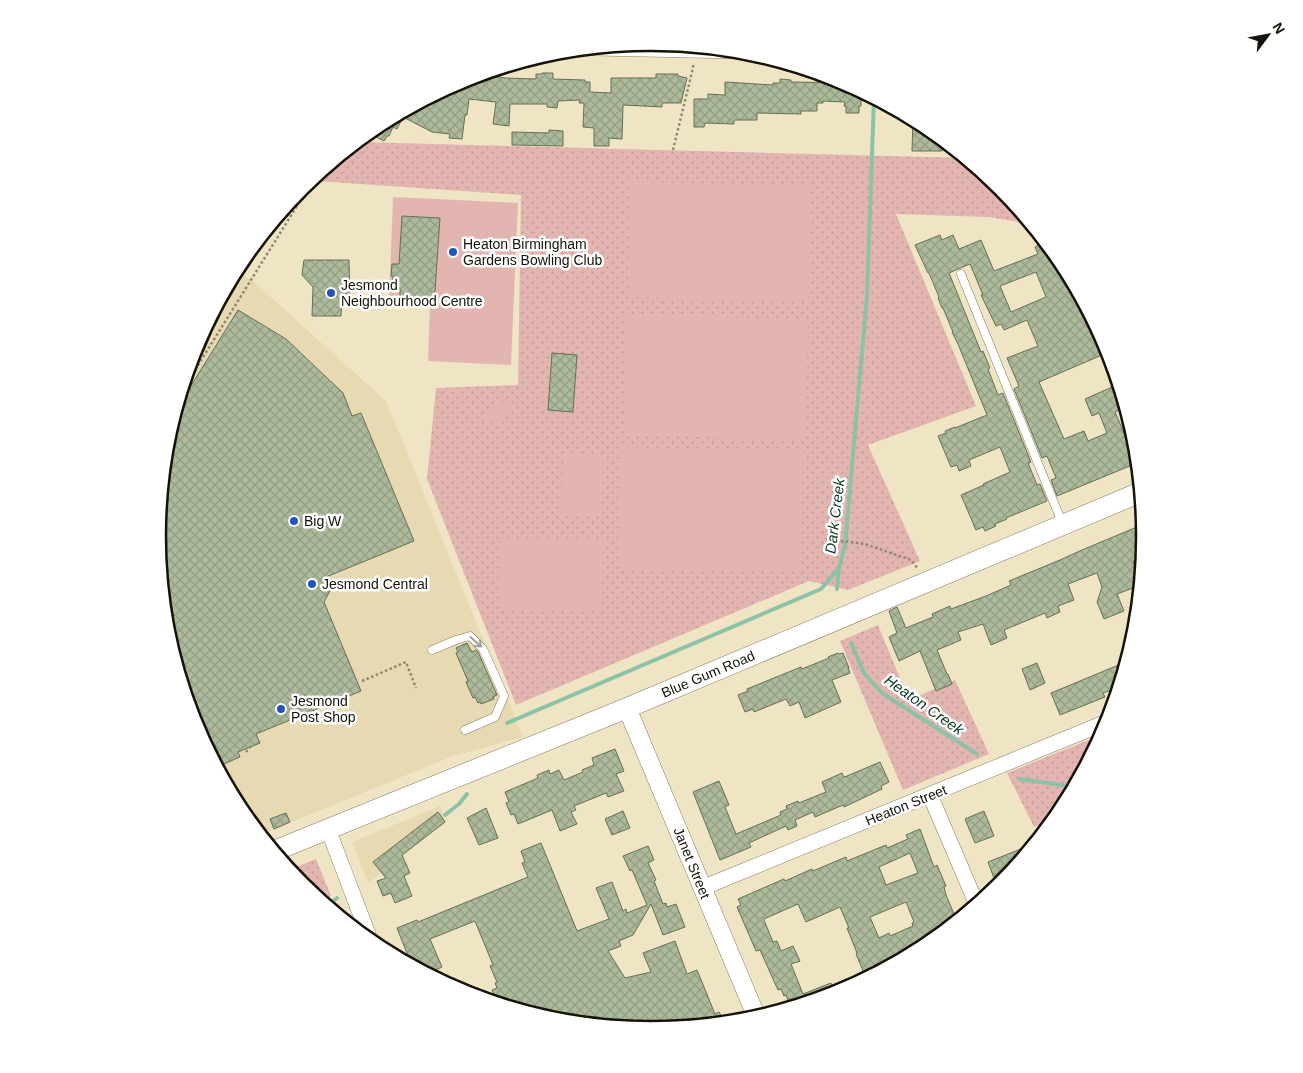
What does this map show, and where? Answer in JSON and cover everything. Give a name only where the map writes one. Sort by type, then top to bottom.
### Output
[{"type":"main road","name":"Blue Gum Road","points":[[281,848],[628,708],[1135,495]]},
{"type":"street","name":"Janet Street","points":[[628,708],[754,1010]]},
{"type":"street","name":"Heaton Street","points":[[702,888],[1099,725]]},
{"type":"street","points":[[930,795],[974,899]]},
{"type":"street","points":[[328,830],[364,927]]},
{"type":"lane","points":[[961,274],[1063,525]]},
{"type":"lane","points":[[432,650],[470,636],[483,649],[504,696],[495,717],[465,730]]},
{"type":"path","points":[[673,150],[693,68],[693,53]]},
{"type":"path","points":[[197,366],[298,205]]},
{"type":"path","points":[[826,540],[865,544],[911,560],[926,582]]},
{"type":"path","points":[[362,681],[406,662],[416,688]]},
{"type":"path","points":[[246,752],[251,746]]},
{"type":"path","points":[[959,902],[962,909]]},
{"type":"shaded area","points":[[369,142],[954,158],[995,193],[1020,222],[989,217],[896,214],[976,406],[868,445],[920,561],[848,590],[809,581],[516,705],[427,479],[436,388],[518,385],[521,195],[321,181]]},
{"type":"shaded area","points":[[629,182],[809,185],[808,301],[628,297]]},
{"type":"shaded area","name":"Heaton Birmingham Gardens Bowling Club","points":[[393,197],[518,203],[511,365],[428,361],[430,304],[389,302]]},
{"type":"shaded area","name":"Jesmond Central","points":[[243,275],[253,281],[386,401],[523,737],[453,756],[267,832],[231,779],[203,722],[183,662],[170,600],[167,568],[167,505],[170,473],[176,442],[192,381],[203,351],[225,305]]},
{"type":"shaded area","points":[[626,315],[808,319],[806,440],[624,435]]},
{"type":"shaded area","points":[[509,400],[513,406],[507,414],[494,422],[487,421],[486,417],[490,412],[499,404]]},
{"type":"shaded area","points":[[622,447],[803,451],[801,572],[620,569]]},
{"type":"shaded area","points":[[563,453],[603,454],[602,516],[562,515]]},
{"type":"shaded area","points":[[502,538],[603,540],[602,611],[501,609]]},
{"type":"shaded area","points":[[878,625],[909,700],[955,680],[989,754],[903,790],[840,641]]},
{"type":"shaded area","points":[[1091,739],[1092,741],[1072,779],[1055,806],[1042,823],[1034,827],[1007,773]]},
{"type":"shaded area","points":[[440,806],[446,822],[368,883],[352,842]]},
{"type":"shaded area","points":[[316,859],[331,896],[328,898],[297,867]]},
{"type":"building","points":[[553,73],[553,79],[585,80],[585,82],[590,82],[590,92],[611,93],[611,78],[656,78],[656,74],[678,74],[678,76],[687,78],[681,103],[662,103],[662,107],[623,105],[622,139],[609,138],[609,146],[594,146],[594,128],[583,127],[584,103],[579,103],[580,100],[558,101],[557,108],[547,107],[547,104],[510,104],[509,126],[493,124],[496,102],[469,99],[462,139],[449,138],[450,134],[432,132],[405,118],[437,101],[496,77],[536,79],[536,74]]},
{"type":"building","points":[[780,79],[791,80],[791,82],[822,83],[837,88],[861,99],[859,113],[846,113],[845,102],[823,101],[823,103],[817,103],[817,111],[801,111],[801,114],[757,113],[757,120],[734,120],[734,124],[705,123],[704,127],[694,127],[694,99],[708,99],[708,94],[725,95],[725,82],[773,85],[773,83],[780,83]]},
{"type":"building","points":[[401,121],[397,129],[393,127],[389,136],[384,141],[376,137]]},
{"type":"building","points":[[913,128],[942,148],[942,151],[912,151]]},
{"type":"building","points":[[549,130],[563,131],[563,146],[512,145],[512,132],[549,133]]},
{"type":"building","points":[[402,216],[440,218],[434,306],[423,305],[424,299],[400,297],[400,289],[392,288],[392,264],[399,264]]},
{"type":"building","points":[[940,235],[942,240],[953,235],[959,249],[981,240],[994,271],[1038,254],[1035,247],[1039,245],[1072,294],[1102,355],[1039,382],[1064,439],[1084,431],[1088,441],[1107,433],[1099,413],[1092,416],[1085,399],[1113,387],[1120,410],[1115,412],[1126,437],[1132,465],[1057,496],[1051,480],[1056,478],[1047,456],[1042,458],[1014,389],[1019,386],[1007,358],[1038,346],[1027,320],[1004,330],[1001,324],[996,326],[981,295],[983,295],[970,264],[949,273],[981,352],[983,351],[990,368],[988,369],[998,395],[1003,393],[1031,462],[1028,463],[1037,485],[1040,484],[1047,501],[1006,518],[995,524],[996,526],[985,531],[983,527],[976,530],[961,495],[1010,472],[1000,447],[969,460],[971,466],[959,471],[957,465],[951,467],[938,436],[946,433],[945,431],[987,415],[915,245]],"holes":[[[1036,272],[1046,297],[1011,312],[1000,286]]]},
{"type":"building","name":"Jesmond Neighbourhood Centre","points":[[304,260],[349,260],[350,299],[342,299],[341,316],[312,316],[313,287],[302,275]]},
{"type":"building","name":"Jesmond Central","points":[[238,310],[286,339],[343,393],[352,416],[361,413],[414,541],[326,577],[331,589],[324,602],[361,691],[256,734],[260,743],[238,752],[240,757],[223,764],[203,722],[183,662],[170,600],[167,568],[166,536],[170,473],[183,411],[190,387]]},
{"type":"building","points":[[552,353],[577,355],[573,412],[548,410]]},
{"type":"building","points":[[1137,527],[1136,560],[1133,561],[1136,568],[1134,588],[1117,594],[1124,611],[1104,619],[1097,602],[1102,587],[1097,573],[1068,584],[1074,600],[1058,606],[1060,612],[1047,618],[1045,613],[1004,630],[1007,638],[991,645],[983,624],[958,632],[961,640],[937,650],[952,684],[936,691],[920,651],[899,661],[889,637],[897,633],[889,611],[897,607],[906,628],[933,617],[932,614],[950,606],[951,609],[1011,585],[1009,581]]},
{"type":"building","points":[[467,643],[472,652],[476,650],[478,652],[497,695],[493,697],[494,699],[481,704],[480,702],[478,703],[475,697],[473,698],[456,653],[458,652],[456,648]]},
{"type":"building","points":[[838,653],[843,653],[850,673],[832,680],[841,702],[805,718],[799,702],[790,706],[786,699],[754,712],[753,709],[745,712],[738,695],[748,691],[747,689],[801,667],[802,669]]},
{"type":"building","points":[[1037,663],[1045,683],[1030,690],[1022,669]]},
{"type":"building","points":[[1119,665],[1112,690],[1103,693],[1105,697],[1060,715],[1051,693]]},
{"type":"building","points":[[615,749],[624,771],[616,774],[624,791],[608,797],[606,793],[574,806],[576,810],[571,812],[577,824],[560,831],[552,810],[518,824],[514,814],[511,815],[506,803],[509,802],[505,792],[538,778],[537,775],[549,770],[550,774],[559,770],[564,780],[594,765],[592,758]]},
{"type":"building","points":[[880,762],[889,782],[881,786],[882,789],[844,807],[843,805],[815,817],[813,812],[795,820],[797,826],[788,830],[786,826],[749,843],[751,847],[720,860],[693,792],[719,781],[729,805],[725,807],[736,834],[781,815],[780,812],[787,809],[786,806],[826,792],[822,782],[842,773],[844,777],[847,776]]},
{"type":"building","points":[[486,808],[498,838],[479,845],[467,818]]},
{"type":"building","points":[[623,811],[630,828],[612,835],[605,819]]},
{"type":"building","points":[[984,811],[994,836],[975,843],[965,819]]},
{"type":"building","points":[[438,812],[445,822],[402,855],[410,873],[404,876],[412,896],[395,903],[391,893],[383,896],[377,881],[386,878],[373,862]]},
{"type":"building","points":[[286,813],[290,822],[274,829],[270,819]]},
{"type":"building","points":[[920,829],[934,867],[937,865],[946,886],[944,887],[946,895],[954,915],[921,940],[864,973],[840,907],[806,922],[798,904],[764,919],[773,942],[777,941],[781,951],[793,946],[800,961],[791,964],[803,994],[831,983],[833,987],[785,1003],[788,1000],[786,995],[784,996],[781,989],[778,990],[760,950],[756,951],[737,907],[741,905],[738,899],[784,879],[785,881],[846,857],[847,861],[886,845],[887,848],[908,839],[906,835]],"holes":[[[910,853],[918,873],[886,885],[879,867]],[[906,902],[914,922],[912,923],[913,926],[890,936],[889,933],[879,938],[870,917]]]},
{"type":"building","points":[[541,843],[577,931],[609,919],[596,888],[612,882],[623,911],[626,909],[627,913],[647,905],[632,870],[630,871],[623,856],[648,846],[654,860],[648,863],[656,880],[654,881],[663,904],[666,903],[667,907],[676,904],[685,927],[663,935],[651,904],[633,935],[619,941],[621,946],[608,951],[625,978],[651,972],[643,953],[675,941],[687,974],[697,970],[715,1014],[719,1012],[722,1017],[652,1022],[588,1018],[526,1005],[494,995],[492,990],[497,988],[495,983],[497,982],[490,966],[493,965],[475,921],[430,939],[442,967],[434,971],[408,957],[397,928],[417,920],[418,922],[528,877],[522,863],[525,862],[521,851]]},
{"type":"building","points":[[1022,848],[995,880],[988,862]]},
{"type":"waterway","name":"Dark Creek","points":[[507,723],[821,589],[839,568],[845,545],[867,296],[874,105]]},
{"type":"waterway","name":"Heaton Creek","points":[[837,589],[839,568]]},
{"type":"waterway","name":"Heaton Creek","points":[[851,643],[864,673],[882,693],[977,754]]},
{"type":"waterway","name":"Heaton Creek","points":[[1020,779],[1068,786]]},
{"type":"waterway","name":"Dark Creek","points":[[445,815],[459,804],[467,794]]},
{"type":"waterway","name":"Dark Creek","points":[[333,902],[337,898]]},
{"type":"place","name":"Heaton Birmingham Gardens Bowling Club","points":[[453,252]]},
{"type":"place","name":"Jesmond Neighbourhood Centre","points":[[331,293]]},
{"type":"place","name":"Big W","points":[[294,521]]},
{"type":"place","name":"Jesmond Central","points":[[312,584]]},
{"type":"place","name":"Jesmond Post Shop","points":[[281,709]]}]
